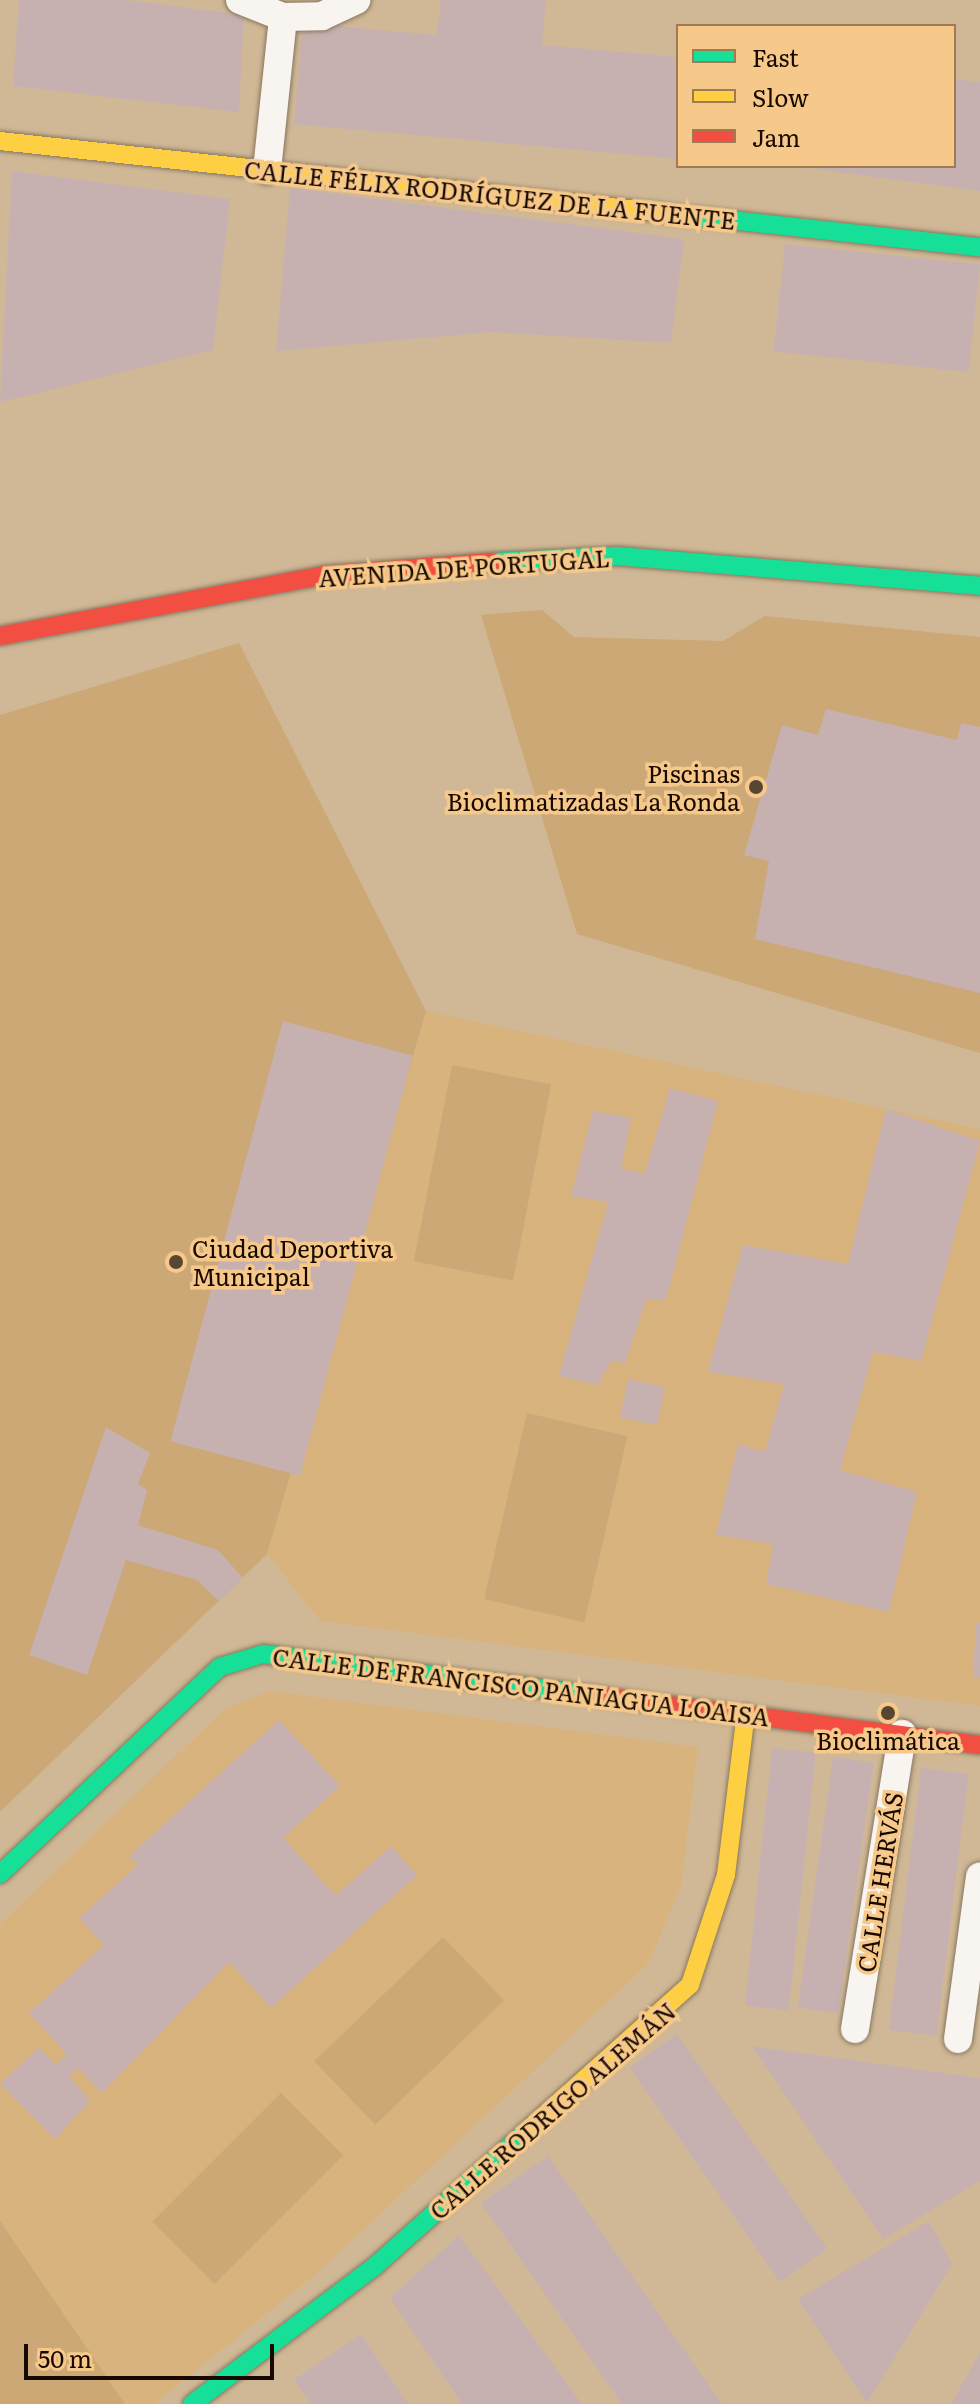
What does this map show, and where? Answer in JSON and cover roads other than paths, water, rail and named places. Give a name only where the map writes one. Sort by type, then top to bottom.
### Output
[{"type":"street","points":[[240,0],[283,17],[322,16],[357,0]]},
{"type":"street","points":[[267,170],[283,17]]},
{"type":"street","name":"CALLE FÉLIX RODRÍGUEZ DE LA FUENTE","points":[[0,141],[980,247]]},
{"type":"street","name":"AVENIDA DE PORTUGAL","points":[[0,636],[325,575],[530,559],[617,556],[980,586]]},
{"type":"street","name":"CALLE DE FRANCISCO PANIAGUA LOAISA","points":[[0,1874],[220,1667],[263,1654],[980,1745]]},
{"type":"street","name":"CALLE RODRIGO ALEMÁN","points":[[192,2404],[375,2266],[690,1985],[726,1875],[746,1713]]},
{"type":"street","name":"CALLE HERVÁS","points":[[855,2029],[902,1734]]},
{"type":"street","points":[[958,2039],[980,1876]]},
{"type":"place","name":"Piscinas Bioclimatizadas La Ronda","points":[[756,787]]},
{"type":"place","name":"Ciudad Deportiva Municipal","points":[[176,1262]]},
{"type":"place","name":"Bioclimática","points":[[888,1713]]}]
